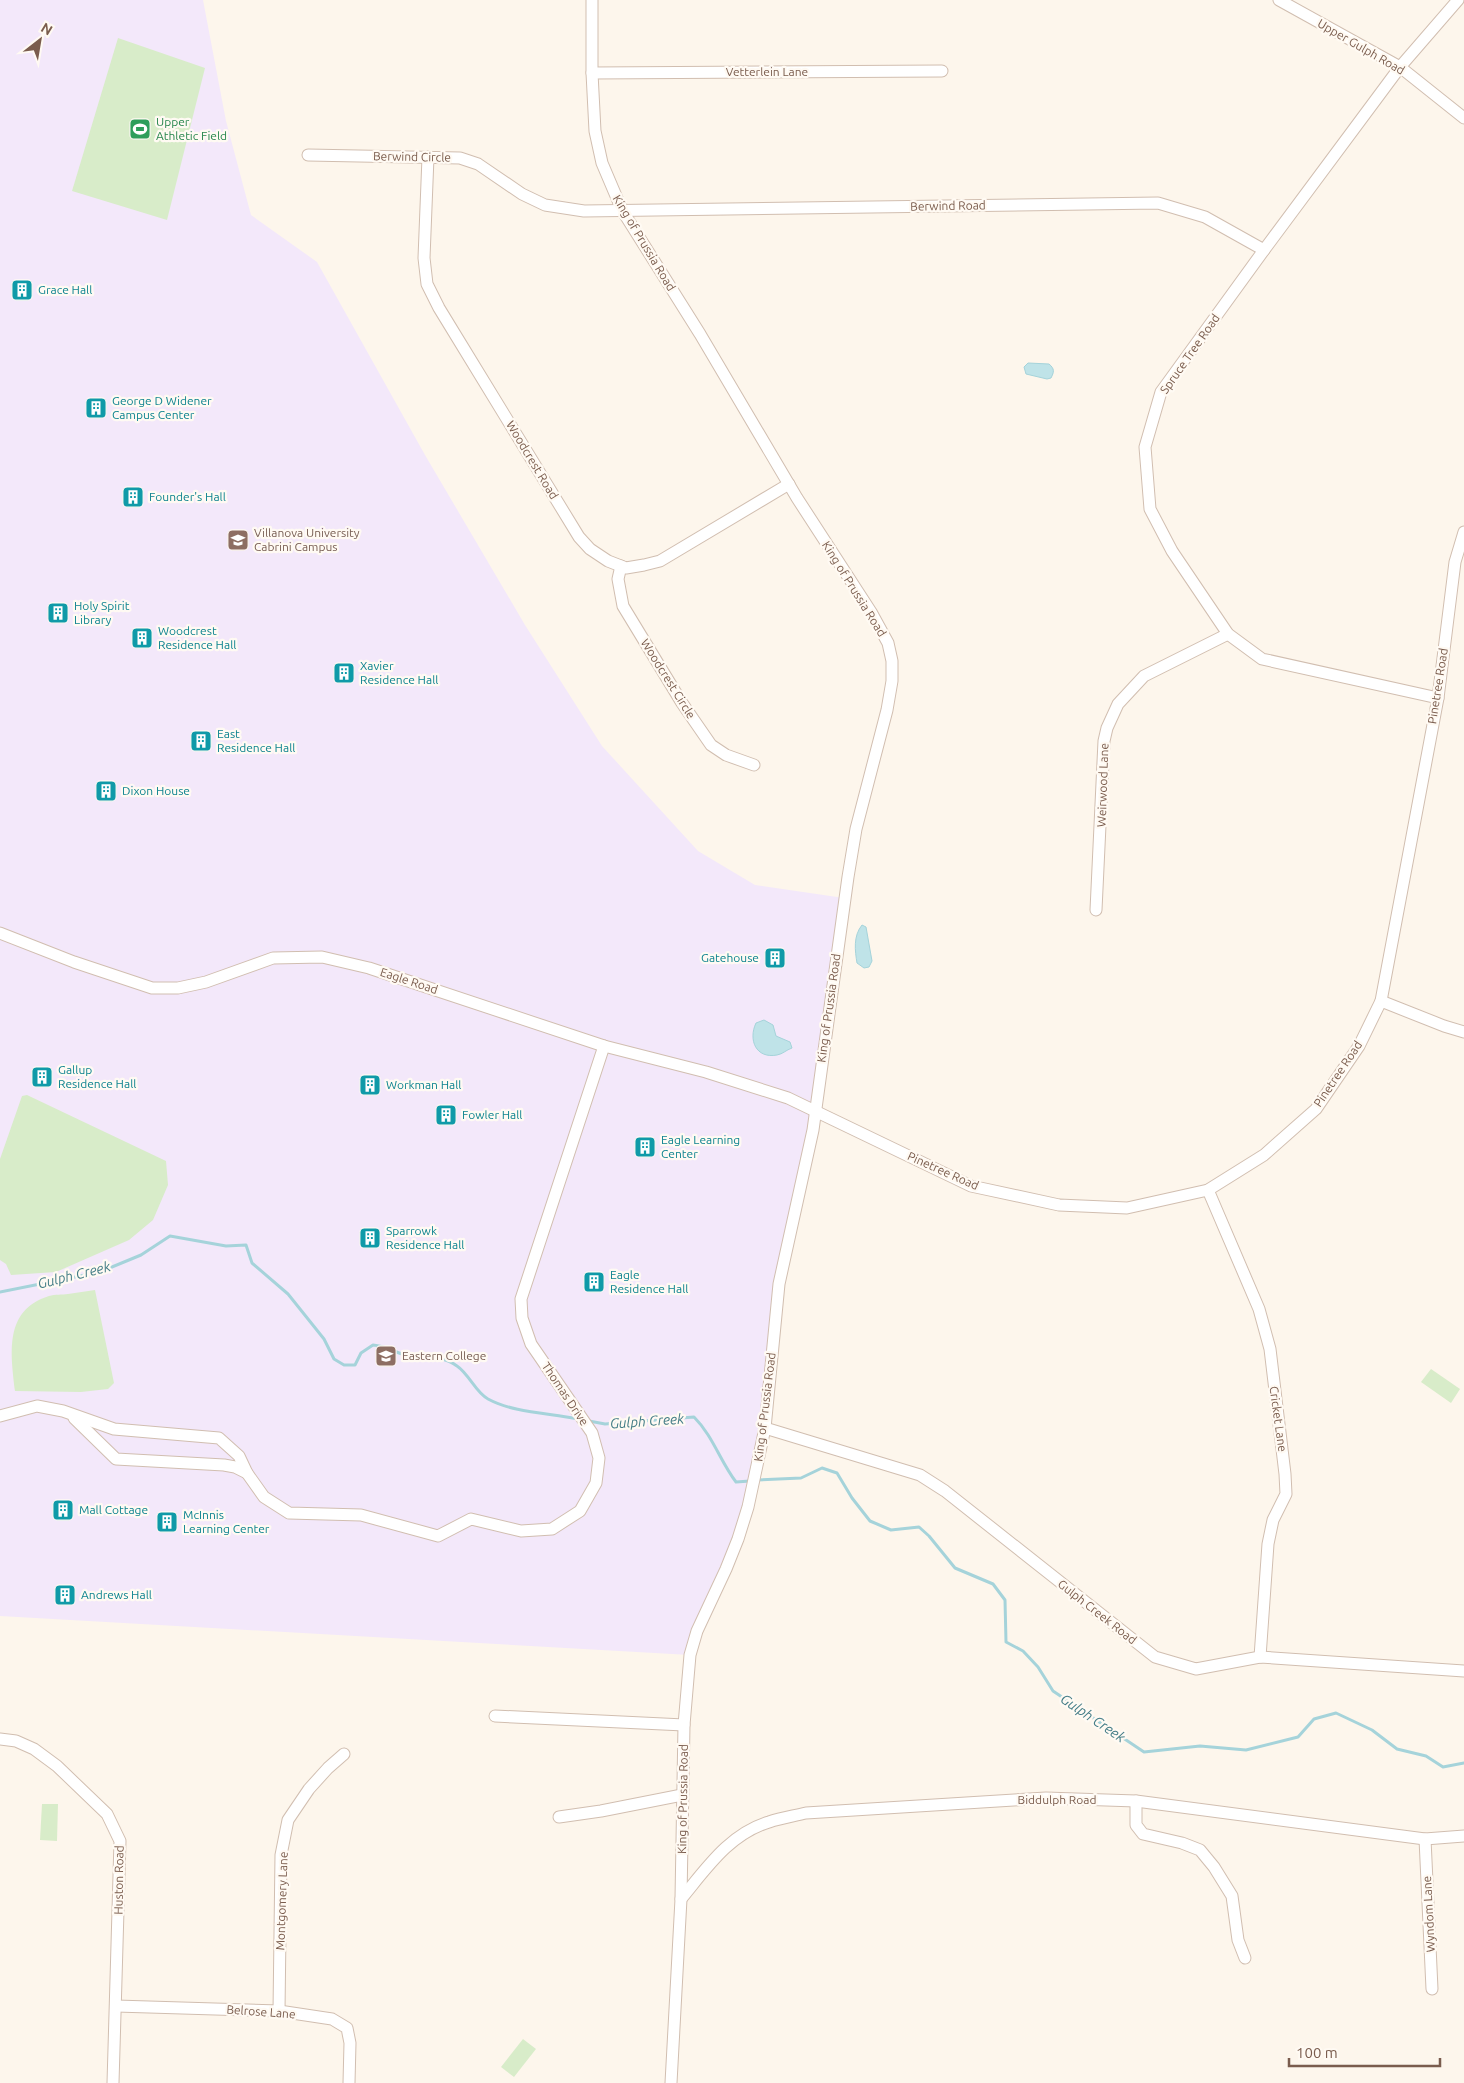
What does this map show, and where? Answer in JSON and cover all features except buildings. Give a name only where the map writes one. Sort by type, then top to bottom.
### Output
[{"type":"street","name":"King of Prussia Road","points":[[592,0],[592,73],[595,132],[602,164],[622,210],[700,334],[789,484],[881,630],[888,643],[892,661],[892,681],[887,710],[856,829],[813,1130],[779,1284],[765,1428],[753,1487],[738,1539],[697,1631],[690,1655],[684,1725],[681,1899],[671,2083]]},
{"type":"street","name":"Upper Gulph Road","points":[[1279,0],[1400,67],[1464,118]]},
{"type":"street","name":"Spruce Tree Road","points":[[1438,698],[1262,659],[1228,634],[1172,551],[1150,509],[1145,447],[1161,392],[1400,67],[1458,0]]},
{"type":"street","name":"Vetterlein Lane","points":[[592,73],[942,71]]},
{"type":"street","name":"Berwind Circle","points":[[308,156],[460,158],[478,164],[522,194],[545,205],[584,211],[622,210]]},
{"type":"street","name":"Woodcrest Road","points":[[428,157],[424,258],[428,284],[439,308],[579,537],[590,549],[608,561],[621,566]]},
{"type":"street","name":"Berwind Road","points":[[622,210],[1158,203],[1205,216],[1264,250]]},
{"type":"street","points":[[621,566],[626,568],[660,561],[789,484]]},
{"type":"street","name":"Pinetree Road","points":[[815,1110],[971,1186],[1058,1205],[1127,1208],[1208,1190],[1264,1155],[1316,1109],[1359,1046],[1381,1001],[1438,698],[1455,562],[1464,532]]},
{"type":"street","name":"Woodcrest Circle","points":[[621,566],[618,580],[623,606],[682,703],[711,745],[726,755],[754,765]]},
{"type":"street","name":"Weirwood Lane","points":[[1096,910],[1104,741],[1107,728],[1118,704],[1144,676],[1228,634]]},
{"type":"street","name":"Eagle Road","points":[[0,933],[74,962],[152,988],[178,988],[206,982],[273,958],[322,957],[369,968],[604,1046],[706,1072],[788,1098],[815,1110]]},
{"type":"street","points":[[1381,1001],[1464,1032]]},
{"type":"street","name":"Thomas Drive","points":[[0,1416],[36,1406],[114,1429],[219,1438],[239,1456],[247,1473],[264,1497],[289,1512],[360,1516],[438,1536],[471,1520],[521,1531],[552,1529],[580,1511],[596,1483],[599,1458],[592,1434],[531,1344],[522,1318],[520,1299],[604,1046]]},
{"type":"street","name":"Cricket Lane","points":[[1208,1190],[1261,1317],[1270,1349],[1285,1474],[1286,1494],[1274,1520],[1268,1544],[1260,1657]]},
{"type":"street","points":[[71,1415],[116,1459],[224,1465],[235,1467],[247,1473]]},
{"type":"street","name":"Gulph Creek Road","points":[[765,1428],[920,1475],[945,1491],[1155,1657],[1196,1669],[1260,1657],[1464,1671]]},
{"type":"street","points":[[495,1716],[684,1725]]},
{"type":"street","name":"Huston Road","points":[[0,1739],[16,1741],[25,1745],[57,1766],[107,1814],[120,1841],[113,2083]]},
{"type":"street","name":"Montgomery Lane","points":[[279,2011],[281,1855],[288,1820],[309,1789],[344,1754]]},
{"type":"street","points":[[559,1816],[601,1811],[682,1795]]},
{"type":"street","name":"Biddulph Road","points":[[681,1899],[718,1853],[742,1834],[767,1822],[806,1813],[1046,1798],[1136,1801],[1425,1839],[1464,1836]]},
{"type":"street","points":[[1136,1801],[1136,1825],[1143,1834],[1182,1843],[1200,1850],[1214,1867],[1232,1896],[1238,1940],[1245,1958]]},
{"type":"street","name":"Wyndom Lane","points":[[1425,1839],[1432,1989]]},
{"type":"street","name":"Belrose Lane","points":[[116,2006],[279,2011],[332,2019],[347,2028],[350,2043],[349,2083]]},
{"type":"shaded area","points":[[0,0],[203,0],[226,121],[251,215],[317,262],[425,455],[525,625],[602,746],[698,851],[755,885],[844,898],[819,1084],[779,1284],[753,1487],[690,1655],[0,1616]]},
{"type":"green space","name":"Upper Athletic Field","points":[[118,38],[205,68],[167,220],[72,191]]},
{"type":"green space","points":[[27,1095],[166,1161],[168,1185],[153,1220],[129,1240],[56,1272],[11,1275],[6,1264],[0,1260],[0,1159],[22,1096]]},
{"type":"green space","points":[[95,1290],[114,1383],[108,1389],[81,1392],[15,1391],[12,1363],[13,1335],[17,1323],[24,1312],[34,1303],[49,1296]]},
{"type":"green space","points":[[1431,1369],[1460,1389],[1451,1403],[1421,1382]]},
{"type":"green space","points":[[42,1804],[58,1804],[57,1841],[40,1840]]},
{"type":"green space","points":[[523,2039],[536,2049],[514,2077],[501,2067]]},
{"type":"water","points":[[1028,363],[1049,364],[1053,371],[1051,378],[1047,379],[1026,374],[1024,367]]},
{"type":"water","points":[[862,925],[866,927],[872,961],[869,967],[864,968],[857,963],[855,949],[857,934]]},
{"type":"water","points":[[764,1020],[773,1025],[776,1036],[790,1042],[792,1048],[777,1055],[764,1054],[759,1051],[754,1042],[754,1029],[756,1023]]},
{"type":"waterway","name":"Gulph Creek","points":[[0,1292],[100,1272],[141,1255],[170,1236],[226,1246],[246,1245],[252,1263],[288,1294],[324,1339],[334,1359],[344,1365],[355,1365],[361,1353],[373,1345],[385,1347],[409,1356],[444,1359],[461,1369],[484,1396],[498,1404],[520,1410],[578,1419]]},
{"type":"waterway","name":"Gulph Creek","points":[[589,1421],[605,1424],[694,1417],[701,1424],[736,1482],[750,1481]]},
{"type":"waterway","name":"Gulph Creek","points":[[756,1480],[801,1478],[822,1468],[837,1473],[852,1498],[870,1521],[891,1530],[919,1527],[929,1536],[955,1568],[993,1584],[1005,1600],[1006,1642],[1023,1651],[1038,1667],[1053,1691],[1144,1752],[1200,1746],[1246,1750],[1298,1737],[1314,1719],[1336,1713],[1372,1730],[1397,1749],[1426,1756],[1443,1767],[1464,1763]]},
{"type":"place","name":"Upper Athletic Field","points":[[140,129]]},
{"type":"place","name":"Grace Hall","points":[[22,290]]},
{"type":"place","name":"George D Widener Campus Center","points":[[96,408]]},
{"type":"place","name":"Founder's Hall","points":[[133,497]]},
{"type":"place","name":"Villanova University Cabrini Campus","points":[[238,540]]},
{"type":"place","name":"Holy Spirit Library","points":[[58,613]]},
{"type":"place","name":"Woodcrest Residence Hall","points":[[142,638]]},
{"type":"place","name":"Xavier Residence Hall","points":[[344,673]]},
{"type":"place","name":"East Residence Hall","points":[[201,741]]},
{"type":"place","name":"Dixon House","points":[[106,791]]},
{"type":"place","name":"Gatehouse","points":[[775,958]]},
{"type":"place","name":"Gallup Residence Hall","points":[[42,1077]]},
{"type":"place","name":"Workman Hall","points":[[370,1085]]},
{"type":"place","name":"Fowler Hall","points":[[446,1115]]},
{"type":"place","name":"Eagle Learning Center","points":[[645,1147]]},
{"type":"place","name":"Sparrowk Residence Hall","points":[[370,1238]]},
{"type":"place","name":"Eagle Residence Hall","points":[[594,1282]]},
{"type":"place","name":"Eastern College","points":[[386,1356]]},
{"type":"place","name":"Mall Cottage","points":[[63,1510]]},
{"type":"place","name":"McInnis Learning Center","points":[[167,1522]]},
{"type":"place","name":"Andrews Hall","points":[[65,1595]]}]
